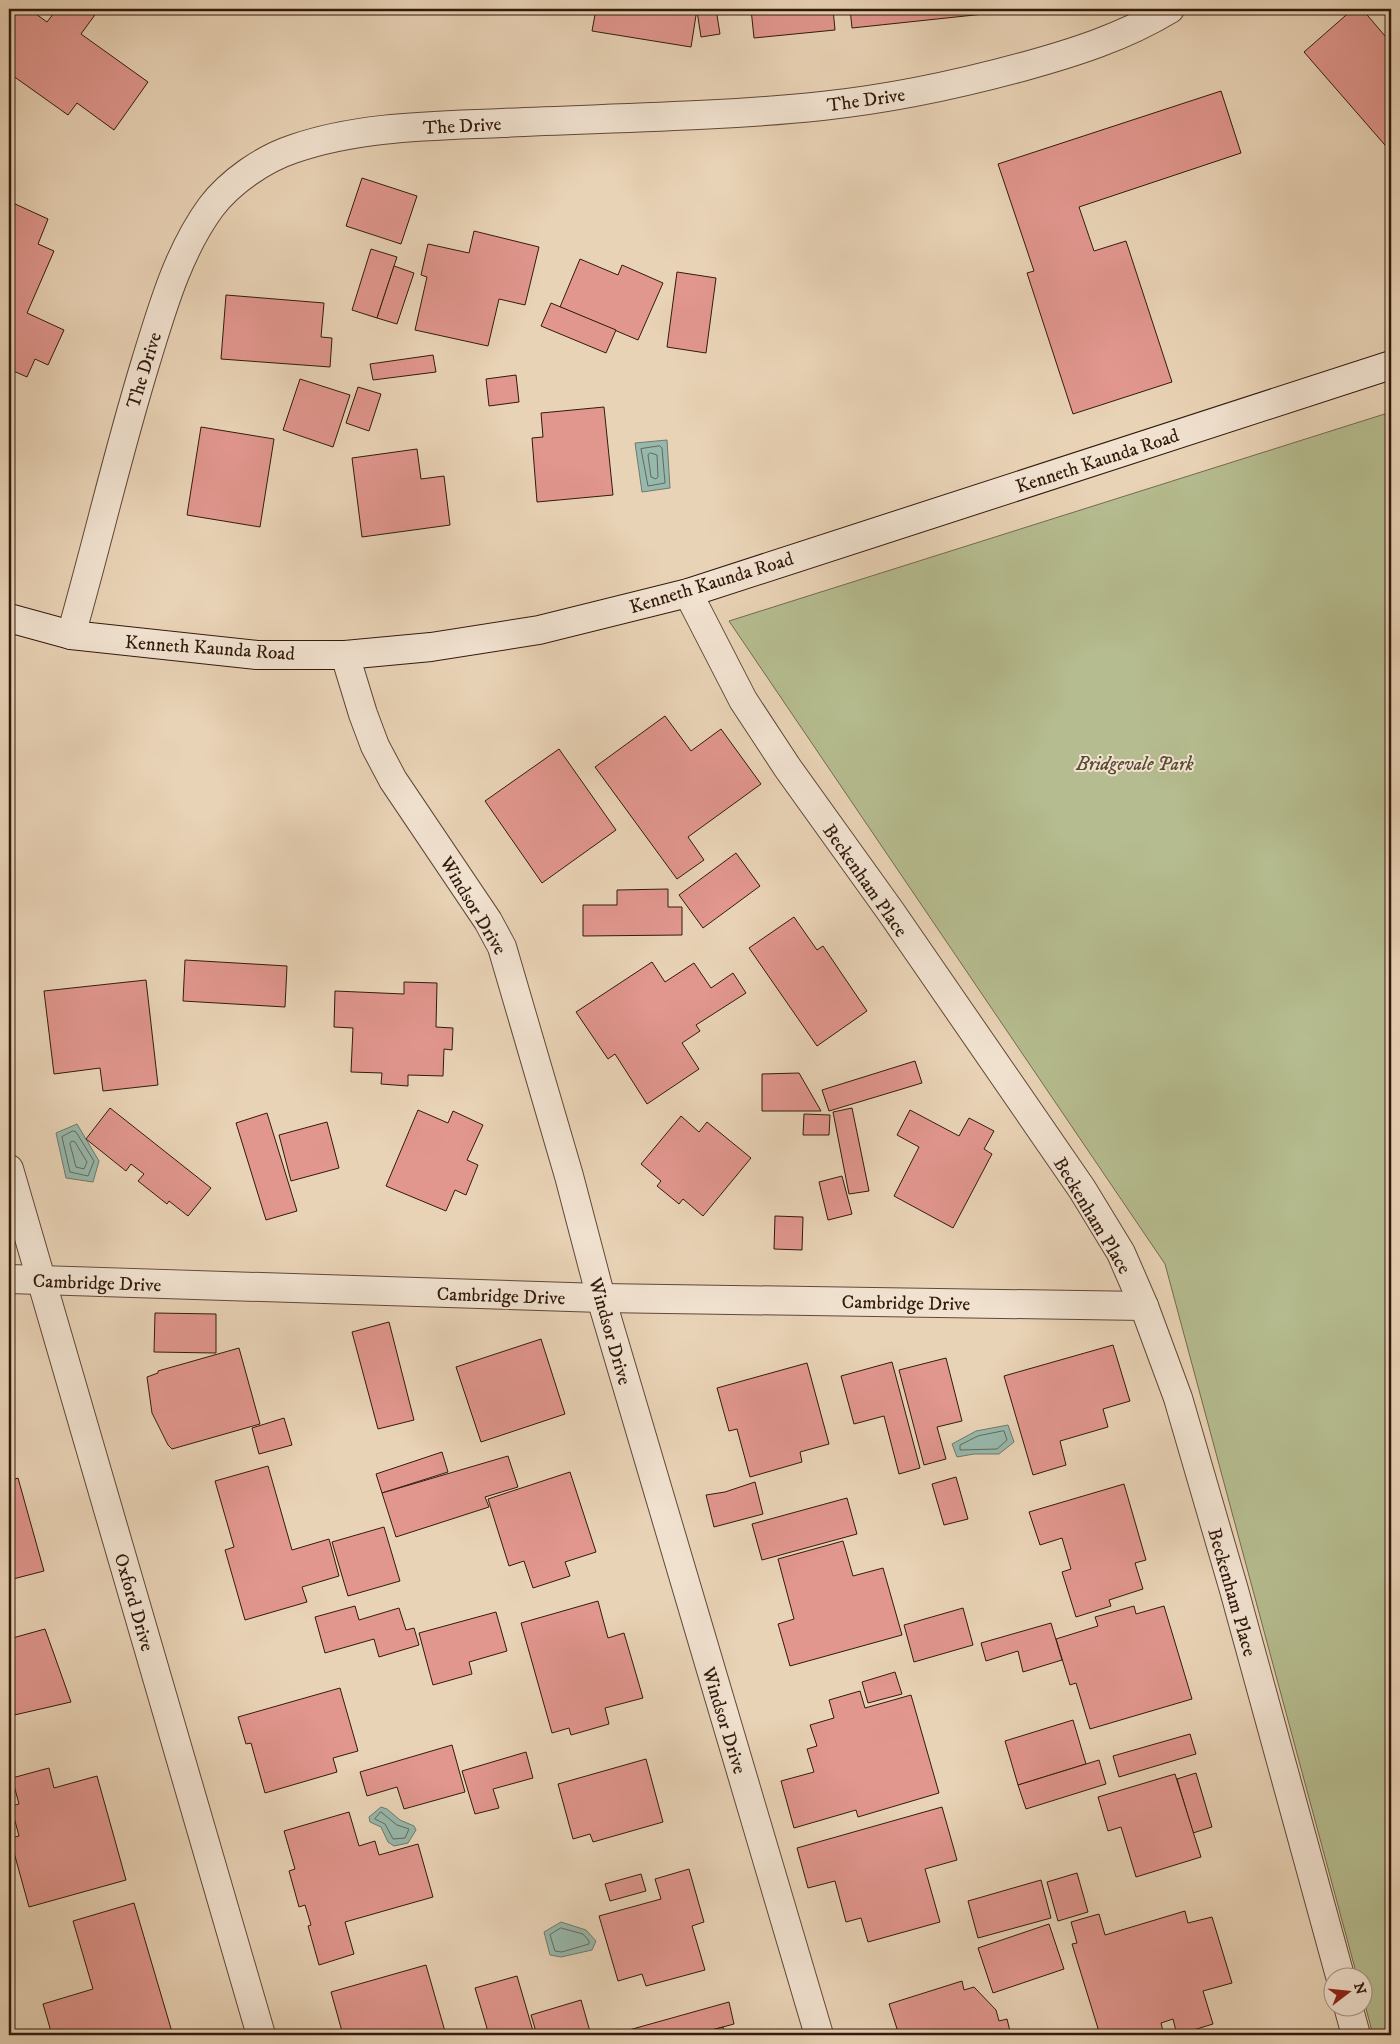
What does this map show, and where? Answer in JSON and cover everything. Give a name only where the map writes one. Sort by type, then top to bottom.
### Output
[{"type":"street","name":"The Drive","points":[[72,635],[126,424],[164,301],[192,238],[212,206],[238,180],[258,166],[291,149],[370,132],[440,126],[749,112],[891,97],[976,80],[1087,49],[1170,9]]},
{"type":"street","name":"Kenneth Kaunda Road","points":[[9,618],[72,635],[258,655],[345,654],[431,647],[539,630],[688,593],[1391,366]]},
{"type":"street","name":"Beckenham Place","points":[[688,593],[743,700],[787,768],[891,912],[1082,1189],[1121,1253],[1144,1306],[1183,1416],[1234,1590],[1337,1966]]},
{"type":"street","name":"Windsor Drive","points":[[345,654],[375,746],[393,780],[488,921],[502,947],[569,1176],[601,1298],[819,2035]]},
{"type":"street","name":"Oxford Drive","points":[[9,1169],[261,2035]]},
{"type":"street","name":"Cambridge Drive","points":[[9,1279],[601,1298],[1144,1306]]},
{"type":"street","points":[[1351,2016],[1356,2035]]},
{"type":"green space","name":"Bridgevale Park","points":[[1391,412],[1391,2035],[1373,2035],[1368,2016],[1372,2016],[1372,1966],[1354,1966],[1165,1264],[729,621]]},
{"type":"water","points":[[667,440],[670,488],[642,492],[635,443]]},
{"type":"water","points":[[77,1124],[99,1161],[93,1182],[66,1178],[56,1133]]},
{"type":"water","points":[[1008,1425],[1014,1442],[999,1454],[974,1454],[957,1457],[952,1444],[976,1431]]},
{"type":"water","points":[[381,1807],[387,1809],[400,1820],[414,1826],[416,1830],[408,1843],[394,1846],[388,1842],[381,1827],[370,1822],[369,1817]]},
{"type":"water","points":[[561,1922],[586,1930],[596,1941],[592,1950],[561,1957],[550,1955],[544,1932]]},
{"type":"building","points":[[15,9],[29,9],[47,22],[57,9],[91,9],[97,12],[81,34],[148,82],[114,130],[77,103],[68,115],[9,73],[9,18]]},
{"type":"building","points":[[596,9],[697,9],[691,47],[592,31]]},
{"type":"building","points":[[716,9],[720,34],[701,37],[697,11]]},
{"type":"building","points":[[751,9],[833,9],[835,30],[754,38]]},
{"type":"building","points":[[850,9],[983,9],[984,14],[852,28]]},
{"type":"building","points":[[1353,9],[1362,9],[1391,43],[1391,152],[1304,52]]},
{"type":"building","points":[[1221,91],[1241,153],[1079,207],[1094,251],[1126,241],[1172,382],[1073,414],[1027,273],[1034,271],[998,164]]},
{"type":"building","points":[[362,178],[417,196],[401,244],[346,226]]},
{"type":"building","points":[[13,203],[48,219],[38,244],[54,251],[27,313],[64,330],[48,365],[35,359],[27,377],[9,369],[9,214]]},
{"type":"building","points":[[474,231],[539,247],[525,305],[499,299],[488,346],[415,330],[427,277],[421,275],[428,244],[469,253]]},
{"type":"building","points":[[371,249],[397,257],[377,318],[352,310]]},
{"type":"building","points":[[580,259],[618,275],[622,265],[663,283],[638,340],[560,307]]},
{"type":"building","points":[[394,266],[414,273],[397,324],[377,318]]},
{"type":"building","points":[[677,272],[716,278],[706,353],[667,347]]},
{"type":"building","points":[[226,295],[324,303],[321,337],[332,338],[330,367],[221,359]]},
{"type":"building","points":[[551,303],[616,330],[606,353],[541,326]]},
{"type":"building","points":[[433,355],[436,372],[373,380],[370,364]]},
{"type":"building","points":[[516,375],[519,402],[489,406],[486,379]]},
{"type":"building","points":[[300,379],[350,395],[333,447],[283,430]]},
{"type":"building","points":[[358,387],[381,394],[369,431],[346,423]]},
{"type":"building","points":[[604,407],[613,495],[537,502],[532,438],[543,437],[541,413]]},
{"type":"building","points":[[201,427],[274,439],[260,527],[187,515]]},
{"type":"building","points":[[417,449],[421,479],[444,476],[450,525],[362,537],[352,458]]},
{"type":"building","points":[[665,716],[691,751],[721,729],[761,784],[688,837],[704,860],[677,879],[595,767]]},
{"type":"building","points":[[559,749],[616,830],[542,883],[485,801]]},
{"type":"building","points":[[736,853],[760,886],[703,928],[679,895]]},
{"type":"building","points":[[668,889],[668,907],[682,907],[682,935],[583,936],[583,905],[617,905],[617,890]]},
{"type":"building","points":[[794,917],[817,950],[823,946],[867,1011],[817,1046],[749,948]]},
{"type":"building","points":[[185,960],[287,966],[285,1007],[183,1001]]},
{"type":"building","points":[[652,962],[665,982],[694,963],[711,988],[733,973],[746,993],[696,1025],[700,1031],[682,1043],[699,1069],[647,1104],[615,1054],[608,1059],[576,1012]]},
{"type":"building","points":[[146,980],[158,1085],[103,1091],[100,1068],[54,1074],[44,991]]},
{"type":"building","points":[[404,982],[437,983],[436,1027],[453,1028],[452,1050],[444,1049],[443,1076],[408,1075],[408,1086],[381,1084],[382,1073],[351,1072],[353,1028],[334,1027],[335,991],[404,994]]},
{"type":"building","points":[[915,1061],[922,1083],[829,1111],[822,1090]]},
{"type":"building","points":[[799,1073],[821,1111],[762,1111],[762,1074]]},
{"type":"building","points":[[110,1108],[211,1188],[188,1216],[169,1201],[167,1204],[138,1181],[144,1174],[131,1164],[126,1171],[86,1139]]},
{"type":"building","points":[[852,1108],[869,1191],[849,1194],[833,1112]]},
{"type":"building","points":[[418,1110],[448,1123],[453,1111],[483,1125],[467,1160],[478,1165],[466,1195],[455,1190],[446,1211],[386,1186]]},
{"type":"building","points":[[910,1110],[959,1136],[969,1118],[994,1131],[984,1149],[992,1154],[953,1228],[894,1196],[919,1147],[897,1135]]},
{"type":"building","points":[[267,1113],[297,1211],[266,1220],[236,1123]]},
{"type":"building","points":[[804,1114],[830,1115],[829,1135],[803,1135]]},
{"type":"building","points":[[681,1116],[699,1132],[707,1122],[751,1158],[703,1216],[683,1199],[679,1204],[657,1186],[661,1181],[641,1164]]},
{"type":"building","points":[[327,1122],[339,1168],[291,1181],[279,1135]]},
{"type":"building","points":[[842,1176],[852,1214],[828,1220],[819,1182]]},
{"type":"building","points":[[775,1216],[803,1217],[802,1250],[774,1249]]},
{"type":"building","points":[[155,1313],[216,1314],[216,1353],[154,1352]]},
{"type":"building","points":[[389,1322],[414,1420],[378,1429],[352,1332]]},
{"type":"building","points":[[541,1339],[565,1414],[481,1442],[456,1367]]},
{"type":"building","points":[[1113,1345],[1130,1401],[1103,1409],[1108,1427],[1060,1441],[1066,1465],[1033,1475],[1004,1376]]},
{"type":"building","points":[[239,1348],[260,1424],[172,1449],[168,1445],[152,1413],[147,1377],[158,1373],[158,1371]]},
{"type":"building","points":[[946,1358],[962,1421],[937,1427],[946,1459],[924,1465],[899,1370]]},
{"type":"building","points":[[892,1362],[920,1468],[899,1474],[884,1416],[854,1424],[841,1376]]},
{"type":"building","points":[[807,1363],[829,1444],[800,1452],[802,1462],[750,1477],[737,1429],[729,1431],[717,1388]]},
{"type":"building","points":[[284,1418],[292,1445],[259,1454],[252,1428]]},
{"type":"building","points":[[442,1452],[448,1472],[382,1493],[376,1474]]},
{"type":"building","points":[[508,1456],[518,1487],[485,1497],[489,1507],[396,1537],[382,1493]]},
{"type":"building","points":[[268,1466],[292,1550],[329,1539],[339,1576],[302,1587],[307,1602],[245,1620],[225,1550],[234,1547],[215,1481]]},
{"type":"building","points":[[570,1472],[596,1552],[565,1562],[570,1576],[533,1588],[524,1561],[509,1566],[488,1499]]},
{"type":"building","points":[[956,1477],[968,1519],[944,1525],[932,1484]]},
{"type":"building","points":[[18,1478],[44,1571],[9,1580],[9,1481]]},
{"type":"building","points":[[755,1482],[763,1514],[714,1527],[706,1495],[725,1492]]},
{"type":"building","points":[[1124,1484],[1146,1560],[1135,1563],[1143,1589],[1109,1600],[1111,1606],[1076,1617],[1062,1572],[1071,1569],[1062,1538],[1040,1545],[1029,1512]]},
{"type":"building","points":[[847,1498],[857,1534],[762,1560],[752,1524]]},
{"type":"building","points":[[384,1527],[400,1581],[348,1596],[332,1542]]},
{"type":"building","points":[[843,1541],[853,1576],[883,1568],[902,1635],[790,1666],[778,1624],[794,1619],[778,1559]]},
{"type":"building","points":[[598,1601],[608,1638],[624,1633],[643,1698],[605,1708],[609,1724],[571,1735],[569,1728],[552,1733],[521,1623]]},
{"type":"building","points":[[355,1606],[359,1620],[399,1608],[406,1630],[414,1628],[419,1645],[379,1657],[374,1639],[325,1653],[315,1617]]},
{"type":"building","points":[[1134,1606],[1136,1614],[1164,1606],[1192,1699],[1090,1729],[1076,1683],[1070,1685],[1056,1639],[1098,1626],[1095,1617]]},
{"type":"building","points":[[963,1608],[973,1645],[914,1662],[904,1625]]},
{"type":"building","points":[[496,1612],[507,1651],[469,1662],[472,1674],[433,1685],[419,1633]]},
{"type":"building","points":[[1051,1623],[1062,1660],[1023,1672],[1018,1651],[986,1661],[981,1643]]},
{"type":"building","points":[[45,1629],[71,1702],[10,1716],[9,1639]]},
{"type":"building","points":[[895,1672],[902,1694],[868,1703],[862,1682]]},
{"type":"building","points":[[340,1688],[358,1751],[333,1758],[337,1772],[265,1793],[251,1743],[246,1744],[238,1717]]},
{"type":"building","points":[[860,1691],[865,1708],[911,1695],[939,1793],[858,1817],[856,1810],[794,1828],[781,1781],[814,1772],[807,1749],[817,1746],[810,1725],[834,1718],[829,1700]]},
{"type":"building","points":[[1073,1720],[1086,1764],[1018,1785],[1005,1741]]},
{"type":"building","points":[[1190,1734],[1196,1754],[1119,1777],[1113,1756]]},
{"type":"building","points":[[452,1745],[465,1792],[404,1809],[397,1787],[367,1796],[360,1772]]},
{"type":"building","points":[[526,1752],[533,1778],[493,1789],[499,1808],[475,1814],[462,1771]]},
{"type":"building","points":[[646,1759],[663,1822],[593,1842],[590,1834],[573,1839],[558,1784]]},
{"type":"building","points":[[1099,1760],[1106,1784],[1026,1809],[1018,1785]]},
{"type":"building","points":[[49,1768],[54,1788],[97,1776],[126,1880],[29,1907],[10,1838],[19,1836],[11,1806],[19,1804],[12,1778]]},
{"type":"building","points":[[1196,1773],[1212,1827],[1193,1833],[1177,1779]]},
{"type":"building","points":[[1175,1774],[1201,1857],[1136,1877],[1121,1827],[1108,1831],[1098,1797]]},
{"type":"building","points":[[942,1807],[957,1860],[925,1869],[940,1922],[868,1942],[861,1918],[846,1922],[835,1881],[808,1888],[797,1848]]},
{"type":"building","points":[[349,1812],[359,1846],[375,1841],[379,1855],[418,1844],[433,1897],[345,1922],[354,1954],[319,1965],[308,1926],[311,1925],[305,1905],[299,1907],[289,1871],[295,1869],[284,1831]]},
{"type":"building","points":[[689,1869],[704,1922],[692,1926],[705,1970],[646,1986],[642,1974],[618,1981],[599,1916],[661,1899],[655,1879]]},
{"type":"building","points":[[1077,1873],[1088,1912],[1058,1921],[1047,1882]]},
{"type":"building","points":[[641,1874],[646,1891],[610,1901],[605,1884]]},
{"type":"building","points":[[1041,1880],[1051,1918],[978,1938],[968,1901]]},
{"type":"building","points":[[134,1903],[172,2032],[161,2035],[52,2035],[43,2004],[93,1989],[73,1921]]},
{"type":"building","points":[[1185,1911],[1188,1923],[1212,1917],[1232,1983],[1203,1991],[1213,2024],[1177,2035],[1173,2019],[1161,2023],[1164,2035],[1100,2035],[1072,1944],[1077,1943],[1071,1922],[1099,1914],[1105,1935]]},
{"type":"building","points":[[1049,1924],[1064,1969],[993,1993],[978,1948]]},
{"type":"building","points":[[426,1965],[446,2035],[343,2035],[331,1992]]},
{"type":"building","points":[[517,1976],[533,2031],[518,2035],[489,2035],[475,1988]]},
{"type":"building","points":[[962,1981],[964,1990],[974,1987],[996,2010],[999,2021],[1007,2019],[1011,2035],[899,2035],[889,2004]]},
{"type":"building","points":[[581,2000],[591,2035],[537,2035],[531,2015]]},
{"type":"building","points":[[729,2002],[734,2024],[693,2035],[611,2035]]},
{"type":"building","points":[[723,2027],[725,2035],[693,2035]]}]
